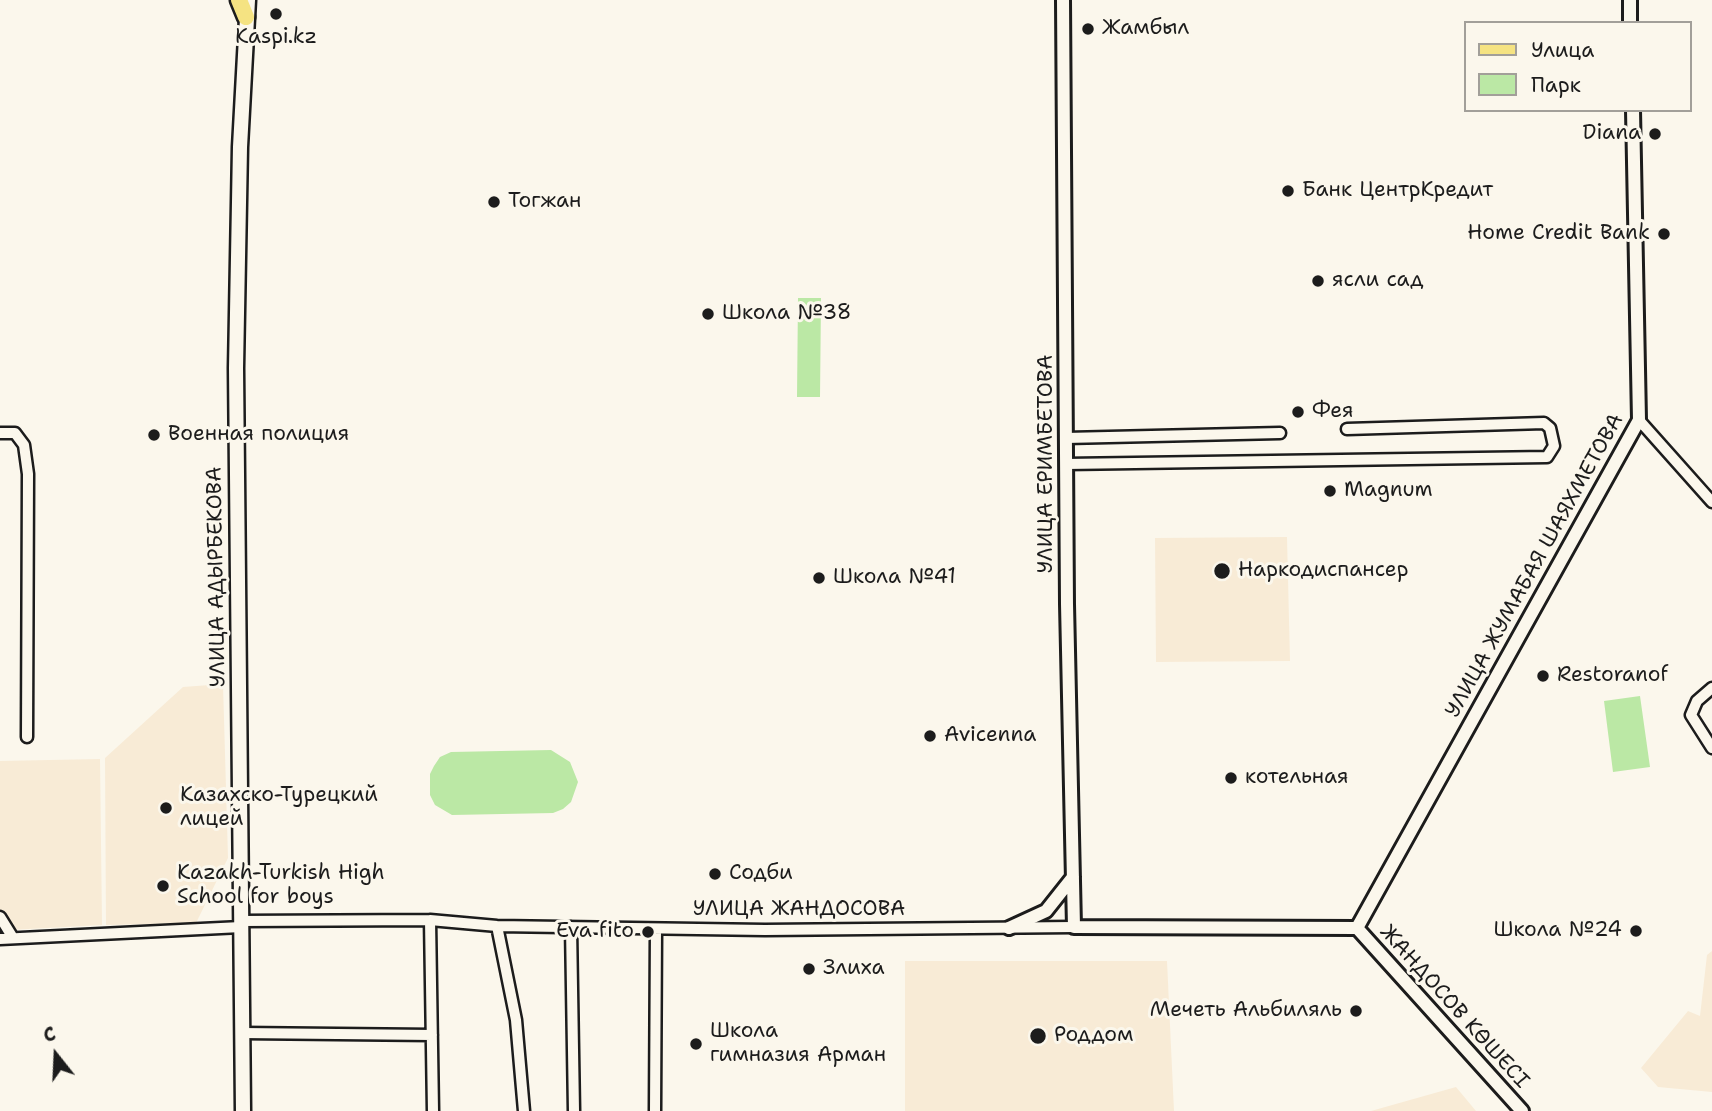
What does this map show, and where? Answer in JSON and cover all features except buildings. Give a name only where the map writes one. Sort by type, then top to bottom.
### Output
[{"type":"main road","name":"УЛИЦА АДЫРБЕКОВА","points":[[243,1111],[236,368],[247,6]]},
{"type":"street","name":"УЛИЦА ЕРИМБЕТОВА","points":[[1063,0],[1066,464],[1074,927]]},
{"type":"street","points":[[1630,0],[1630,21]]},
{"type":"street","name":"УЛИЦА ЖУМАБАЯ ШАЯХМЕТОВА","points":[[1357,928],[1639,420],[1633,112]]},
{"type":"street","points":[[1639,420],[1712,502]]},
{"type":"street","points":[[1066,464],[1547,457],[1554,446],[1550,428],[1544,423],[1346,429]]},
{"type":"street","points":[[0,433],[15,433],[24,445],[28,474],[27,737]]},
{"type":"street","points":[[1066,438],[1280,433]]},
{"type":"street","points":[[1712,688],[1698,701],[1691,715],[1712,748]]},
{"type":"street","points":[[1009,928],[1045,911],[1073,877]]},
{"type":"street","points":[[0,917],[13,938]]},
{"type":"street","points":[[430,920],[433,1111]]},
{"type":"street","name":"УЛИЦА ЖАНДОСОВА","points":[[0,939],[241,924],[430,920],[496,926],[656,929],[1357,928]]},
{"type":"street","points":[[496,926],[516,1020],[524,1111]]},
{"type":"street","points":[[571,928],[574,1111]]},
{"type":"street","name":"ЖАНДОСОВ КӨШЕСІ","points":[[1357,928],[1522,1111]]},
{"type":"street","points":[[655,1111],[656,929]]},
{"type":"street","points":[[243,1034],[432,1035]]},
{"type":"shaded area","name":"Наркодиспансер","points":[[1287,537],[1290,661],[1156,662],[1155,538]]},
{"type":"shaded area","name":"Казахско-Турецкий лицей","points":[[223,684],[228,858],[196,923],[106,925],[105,758],[183,687]]},
{"type":"shaded area","points":[[100,759],[102,925],[9,930],[0,913],[0,761]]},
{"type":"shaded area","points":[[1712,951],[1712,1092],[1658,1087],[1641,1068],[1688,1011],[1700,1016],[1707,955]]},
{"type":"shaded area","name":"Роддом","points":[[905,961],[1167,961],[1174,1111],[905,1111]]},
{"type":"shaded area","points":[[1456,1087],[1476,1111],[1371,1111]]},
{"type":"green space","points":[[798,298],[821,298],[820,397],[797,397]]},
{"type":"green space","points":[[1640,696],[1650,767],[1613,772],[1604,701]]},
{"type":"green space","points":[[551,750],[570,762],[578,782],[571,802],[553,813],[452,815],[435,805],[430,795],[430,774],[440,757],[451,752]]},
{"type":"place","name":"Kaspi.kz","points":[[276,14]]},
{"type":"place","name":"Жамбыл","points":[[1088,29]]},
{"type":"place","name":"Diana","points":[[1655,134]]},
{"type":"place","name":"Банк ЦентрКредит","points":[[1288,191]]},
{"type":"place","name":"Тогжан","points":[[494,202]]},
{"type":"place","name":"Home Credit Bank","points":[[1664,234]]},
{"type":"place","name":"ясли сад","points":[[1318,281]]},
{"type":"place","name":"Школа №38","points":[[708,314]]},
{"type":"place","name":"Фея","points":[[1298,412]]},
{"type":"place","name":"Военная полиция","points":[[154,435]]},
{"type":"place","name":"Magnum","points":[[1330,491]]},
{"type":"place","name":"Наркодиспансер","points":[[1222,571]]},
{"type":"place","name":"Школа №41","points":[[819,578]]},
{"type":"place","name":"Restoranof","points":[[1543,676]]},
{"type":"place","name":"Avicenna","points":[[930,736]]},
{"type":"place","name":"котельная","points":[[1231,778]]},
{"type":"place","name":"Казахско-Турецкий лицей","points":[[166,808]]},
{"type":"place","name":"Содби","points":[[715,874]]},
{"type":"place","name":"Kazakh-Turkish High School for boys","points":[[163,886]]},
{"type":"place","name":"Школа №24","points":[[1636,931]]},
{"type":"place","name":"Eva fito","points":[[648,932]]},
{"type":"place","name":"Злиха","points":[[809,969]]},
{"type":"place","name":"Мечеть Альбиляль","points":[[1356,1011]]},
{"type":"place","name":"Роддом","points":[[1038,1036]]},
{"type":"place","name":"Школа гимназия Арман","points":[[696,1044]]}]
